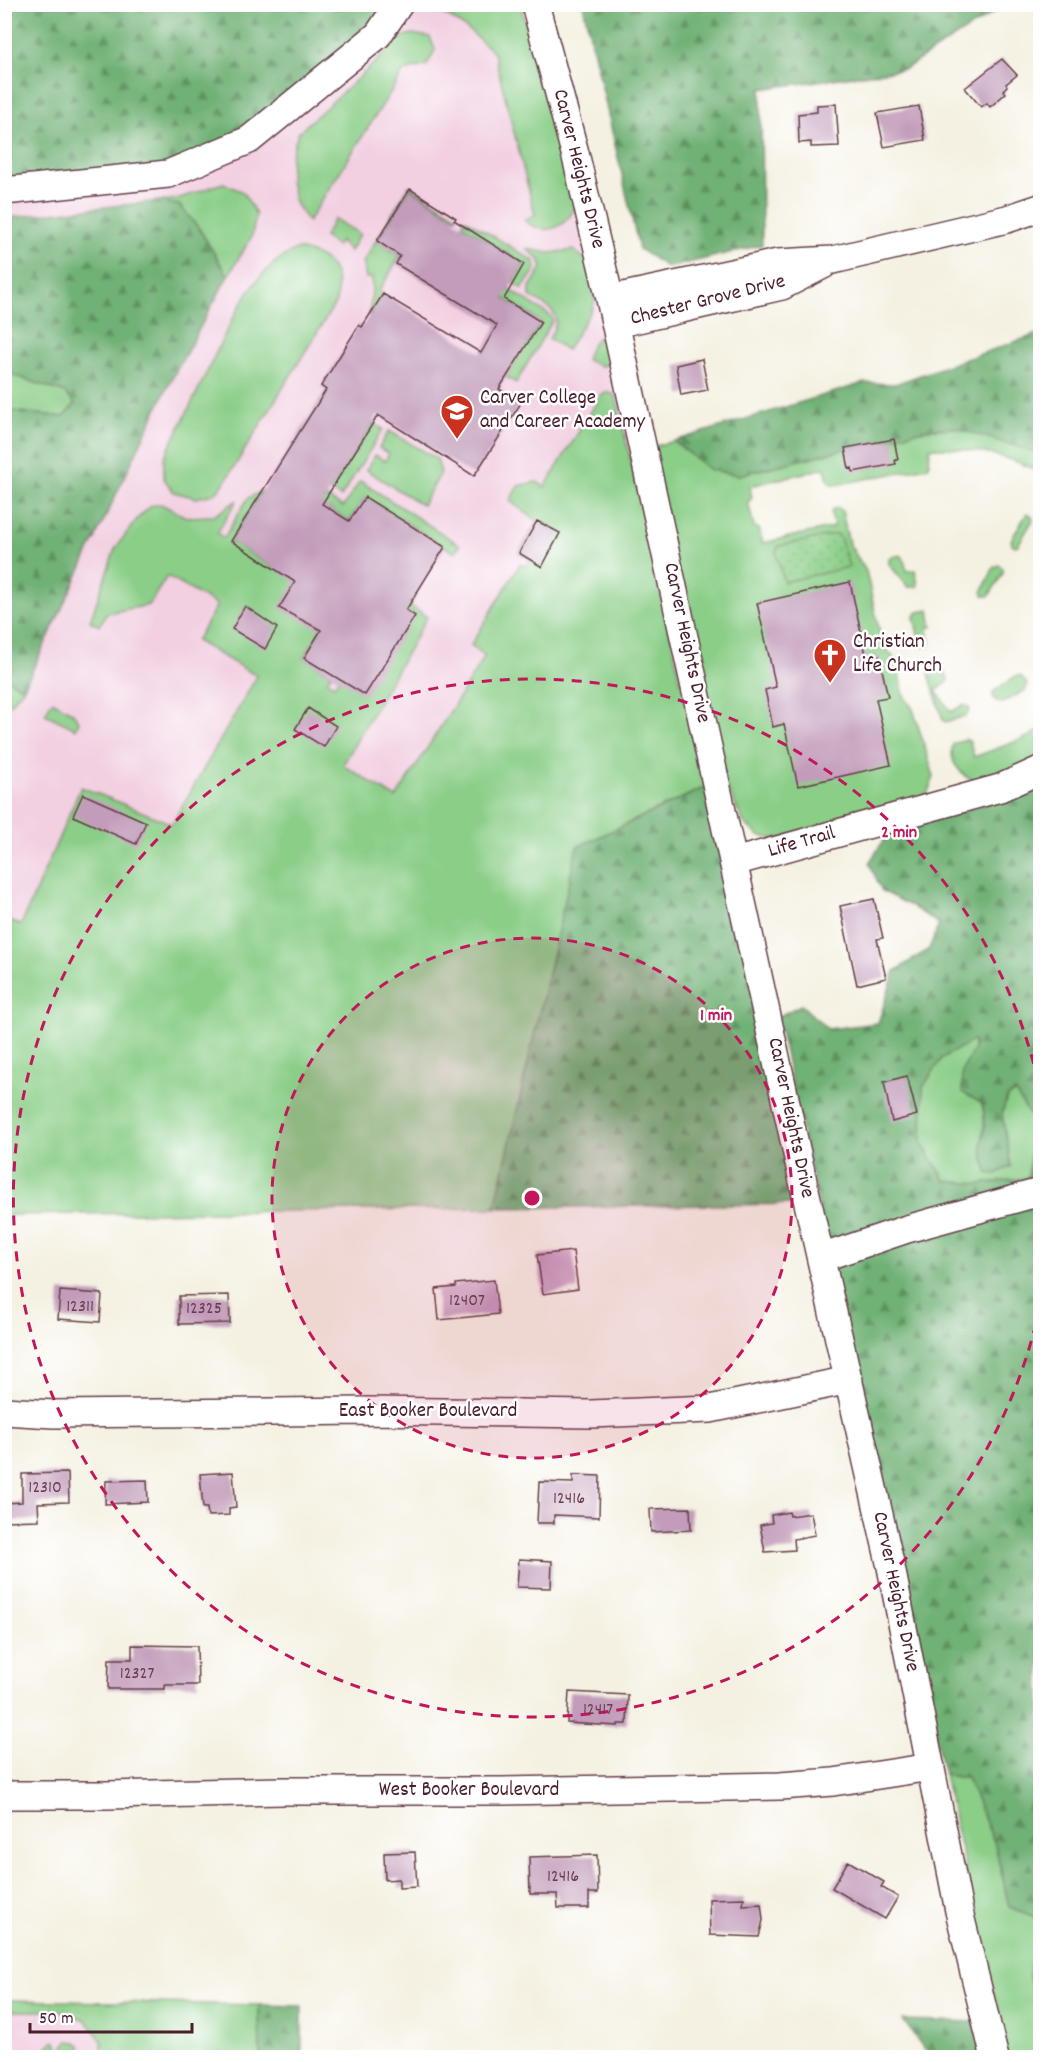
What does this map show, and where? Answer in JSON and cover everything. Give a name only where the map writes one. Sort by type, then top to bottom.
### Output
[{"type":"street","points":[[4,191],[168,174],[249,140],[378,35],[399,4]]},
{"type":"street","name":"Carver Heights Drive","points":[[535,4],[575,153],[613,311],[891,1566],[959,1911],[995,2058]]},
{"type":"street","name":"Chester Grove Drive","points":[[613,311],[778,263],[833,260],[1007,219],[1041,208]]},
{"type":"street","name":"Life Trail","points":[[734,862],[1000,788],[1041,771]]},
{"type":"street","points":[[821,1258],[907,1229],[1041,1192]]},
{"type":"street","name":"East Booker Boulevard","points":[[4,1411],[53,1414],[357,1412],[591,1414],[710,1409],[849,1380]]},
{"type":"street","name":"West Booker Boulevard","points":[[4,1795],[780,1786],[832,1782],[932,1767]]},
{"type":"shaded area","name":"Carver College and Career Academy","points":[[400,5],[533,5],[715,783],[577,847],[495,1208],[5,1215],[4,192]]},
{"type":"shaded area","points":[[4,1999],[302,2006],[302,2057],[5,2057]]},
{"type":"green space","points":[[583,4],[1005,5],[905,69],[761,89],[762,245],[668,268],[639,249]]},
{"type":"green space","points":[[5,5],[393,5],[245,136],[174,166],[5,186]]},
{"type":"green space","points":[[435,5],[521,5],[575,208],[565,222],[559,226],[552,229],[539,228],[524,220],[535,215],[494,53],[469,30],[435,8]]},
{"type":"green space","points":[[412,34],[430,37],[435,50],[427,65],[404,71],[308,222],[295,203],[290,181],[291,156],[298,133],[377,61],[398,38]]},
{"type":"green space","points":[[223,183],[243,192],[256,214],[252,236],[228,276],[198,227],[179,205],[159,201],[177,199]]},
{"type":"green space","points":[[409,186],[457,216],[456,218],[410,189],[377,241],[400,256],[379,291],[383,294],[369,316],[372,278],[366,278],[363,262]]},
{"type":"green space","points":[[159,201],[179,205],[198,227],[228,276],[166,390],[24,688],[5,678],[5,410],[63,417],[75,404],[65,393],[13,375],[5,363],[5,218]]},
{"type":"green space","points":[[334,219],[360,234],[350,251],[340,241],[337,246],[324,237]]},
{"type":"green space","points":[[465,219],[534,261],[536,269],[522,289],[513,283],[524,264],[462,225]]},
{"type":"green space","points":[[298,249],[318,256],[331,266],[337,282],[336,302],[223,485],[214,494],[196,498],[174,492],[164,479],[164,458],[233,319],[254,284],[267,270],[281,258]]},
{"type":"green space","points":[[527,249],[550,253],[573,250],[588,261],[595,300],[567,350],[549,339],[554,330],[556,317],[549,309],[530,296],[530,287],[542,268],[539,259]]},
{"type":"green space","points":[[509,289],[551,316],[553,320],[516,383],[506,377],[541,322],[503,298]]},
{"type":"green space","points":[[1040,333],[1040,454],[956,428],[927,429],[739,475],[710,470],[674,441],[864,383],[895,384]]},
{"type":"green space","points":[[605,334],[610,358],[606,365],[601,366],[586,360],[592,344]]},
{"type":"green space","points":[[4,363],[13,375],[66,393],[75,404],[63,417],[5,410]]},
{"type":"green space","points":[[608,392],[616,396],[705,787],[577,847],[495,1208],[5,1215],[4,919],[21,925],[81,787],[172,824],[257,676],[196,641],[217,605],[167,576],[149,605],[107,613],[99,626],[90,621],[115,549],[137,519],[151,506],[161,504],[186,517],[214,516],[237,500],[217,533],[224,538],[248,498],[262,491],[231,541],[275,569],[351,583],[304,657],[331,675],[327,681],[334,685],[415,616],[388,598],[400,582],[416,593],[410,606],[427,617],[343,765],[396,798],[485,656],[471,645],[520,564],[526,567],[530,560],[519,553],[537,521],[510,501],[518,486],[537,482],[545,487],[601,395]]},
{"type":"green space","points":[[373,423],[383,429],[341,497],[330,491]]},
{"type":"green space","points":[[956,428],[1035,451],[1040,454],[1040,472],[987,453],[930,448],[927,467],[835,485],[829,483],[825,468],[750,486],[752,498],[748,502],[754,527],[759,529],[763,543],[834,527],[831,513],[833,509],[839,508],[842,511],[849,544],[866,571],[882,643],[896,661],[904,696],[913,709],[934,777],[927,794],[919,799],[779,840],[759,836],[744,823],[723,780],[649,448],[674,441],[710,470],[739,475],[927,429]]},
{"type":"green space","points":[[389,431],[437,459],[441,473],[422,505],[366,470],[375,455],[385,461],[389,454],[379,448]]},
{"type":"green space","points":[[360,481],[460,545],[455,553],[365,497],[349,521],[330,509],[322,523],[313,518],[326,497],[343,507]]},
{"type":"green space","points":[[1027,513],[1032,516],[1033,520],[1018,545],[1015,546],[1011,540]]},
{"type":"green space","points":[[836,534],[840,537],[849,567],[784,582],[776,552],[779,546]]},
{"type":"green space","points":[[900,555],[903,557],[907,571],[915,570],[918,585],[916,587],[908,587],[889,564],[889,558]]},
{"type":"green space","points":[[999,565],[1003,568],[1003,573],[989,596],[984,596],[982,592],[994,567]]},
{"type":"green space","points":[[929,610],[932,627],[928,627],[930,641],[929,645],[923,647],[920,644],[914,617],[918,612]]},
{"type":"green space","points":[[936,668],[943,669],[948,682],[936,691],[951,712],[963,705],[969,707],[966,716],[945,722],[943,720],[929,674]]},
{"type":"green space","points":[[1016,676],[1021,676],[1027,684],[1026,690],[1002,703],[997,702],[993,697],[993,692]]},
{"type":"green space","points":[[4,678],[24,688],[8,706],[5,705]]},
{"type":"green space","points":[[52,701],[72,712],[79,721],[76,729],[45,714]]},
{"type":"green space","points":[[1040,730],[1040,759],[1008,772],[990,778],[973,780],[963,774],[954,762],[953,744],[966,739],[970,742],[974,757],[1028,737]]},
{"type":"green space","points":[[715,783],[807,1204],[495,1208],[577,847]]},
{"type":"green space","points":[[1037,788],[1040,791],[1040,1919],[1009,1907],[995,1844],[967,1778],[944,1775],[777,1017],[801,1005],[828,1029],[878,1023],[895,971],[929,949],[939,924],[882,891],[869,863],[888,834]],"holes":[[[974,1040],[974,1049],[962,1071],[962,1092],[983,1104],[985,1125],[981,1145],[987,1173],[996,1174],[1011,1166],[1002,1114],[1007,1097],[1015,1092],[1034,1122],[1028,1178],[979,1184],[946,1181],[922,1144],[923,1087],[942,1058]]]},
{"type":"green space","points":[[974,1039],[974,1049],[962,1071],[982,1105],[984,1122],[981,1145],[1010,1166],[1002,1114],[1007,1097],[1016,1092],[1034,1122],[1028,1178],[979,1184],[946,1181],[922,1144],[923,1087],[942,1058]]},
{"type":"green space","points":[[944,1775],[967,1778],[995,1844],[1009,1907],[1040,1919],[1040,1960],[1031,1961],[1029,1976],[1040,2030],[1040,2057],[1008,2057]]},
{"type":"green space","points":[[1040,1960],[1040,2030],[1029,1976],[1031,1961]]},
{"type":"green space","points":[[5,2000],[259,2005],[260,2057],[102,2057],[102,2041],[86,2020],[61,2011],[5,2011]]},
{"type":"green space","points":[[259,2005],[302,2006],[302,2057],[260,2057]]},
{"type":"green space","points":[[903,2020],[977,2022],[985,2057],[930,2057]]},
{"type":"green space","points":[[55,2041],[59,2047],[59,2057],[46,2057],[46,2048]]},
{"type":"green space","points":[[68,2041],[81,2045],[82,2057],[64,2057],[64,2046]]},
{"type":"building","points":[[1002,59],[1017,75],[1006,84],[1003,90],[1006,93],[990,107],[987,103],[981,107],[965,88]]},
{"type":"building","points":[[836,104],[839,146],[811,147],[811,142],[799,143],[798,114],[817,112],[817,105]]},
{"type":"building","points":[[919,106],[925,140],[884,147],[877,113]]},
{"type":"building","name":"Carver College and Career Academy","points":[[410,189],[524,264],[504,299],[541,322],[499,389],[521,403],[474,476],[378,415],[322,504],[349,521],[365,497],[445,547],[406,610],[415,616],[365,695],[304,658],[321,630],[279,608],[295,582],[231,541],[326,390],[321,386],[359,325],[362,327],[383,294],[481,353],[497,325],[396,264],[400,256],[377,241]]},
{"type":"building","points":[[702,359],[708,390],[681,395],[676,365]]},
{"type":"building","points":[[894,439],[898,460],[895,460],[896,464],[853,472],[852,468],[849,469],[845,448]]},
{"type":"building","points":[[537,521],[560,533],[542,567],[519,553]]},
{"type":"building","name":"Christian Life Church","points":[[850,582],[867,659],[879,656],[888,697],[876,699],[891,765],[798,786],[784,724],[773,727],[765,690],[776,687],[757,603]]},
{"type":"building","points":[[245,606],[277,628],[265,649],[232,629]]},
{"type":"building","points":[[308,708],[336,726],[324,747],[295,729]]},
{"type":"building","points":[[83,794],[146,822],[136,844],[73,816]]},
{"type":"building","points":[[874,899],[883,938],[877,939],[886,978],[857,985],[840,906]]},
{"type":"building","points":[[907,1076],[917,1115],[892,1122],[884,1082]]},
{"type":"building","points":[[573,1251],[578,1289],[543,1294],[537,1255]]},
{"type":"building","points":[[494,1280],[498,1314],[439,1320],[436,1289],[456,1287],[456,1284]]},
{"type":"building","points":[[60,1291],[102,1294],[100,1322],[58,1319]]},
{"type":"building","points":[[229,1295],[230,1323],[179,1324],[179,1296]]},
{"type":"building","points":[[233,1472],[236,1507],[229,1508],[229,1515],[208,1516],[207,1508],[203,1508],[200,1474]]},
{"type":"building","points":[[68,1473],[69,1502],[38,1503],[39,1520],[4,1521],[4,1503],[22,1502],[22,1474]]},
{"type":"building","points":[[573,1475],[600,1476],[599,1517],[554,1515],[554,1523],[537,1523],[539,1482],[573,1483]]},
{"type":"building","points":[[147,1480],[148,1502],[105,1504],[106,1481]]},
{"type":"building","points":[[690,1508],[691,1530],[651,1532],[650,1509]]},
{"type":"building","points":[[789,1512],[790,1516],[811,1513],[815,1535],[794,1539],[795,1550],[765,1552],[760,1525],[772,1523],[771,1515]]},
{"type":"building","points":[[519,1559],[552,1561],[551,1588],[517,1587]]},
{"type":"building","points":[[132,1645],[197,1646],[198,1685],[165,1685],[165,1689],[108,1689],[109,1659],[132,1659]]},
{"type":"building","points":[[569,1692],[628,1695],[627,1724],[618,1724],[618,1726],[567,1723]]},
{"type":"building","points":[[415,1852],[417,1887],[399,1888],[399,1879],[385,1880],[384,1853]]},
{"type":"building","points":[[597,1855],[598,1893],[589,1893],[589,1908],[558,1908],[557,1894],[530,1894],[529,1857]]},
{"type":"building","points":[[848,1861],[884,1882],[881,1887],[898,1897],[885,1919],[832,1888]]},
{"type":"building","points":[[744,1898],[743,1905],[761,1904],[763,1920],[759,1937],[710,1935],[709,1899]]},
{"type":"place","name":"Carver College and Career Academy","points":[[457,440]]},
{"type":"place","name":"Christian Life Church","points":[[830,684]]}]
